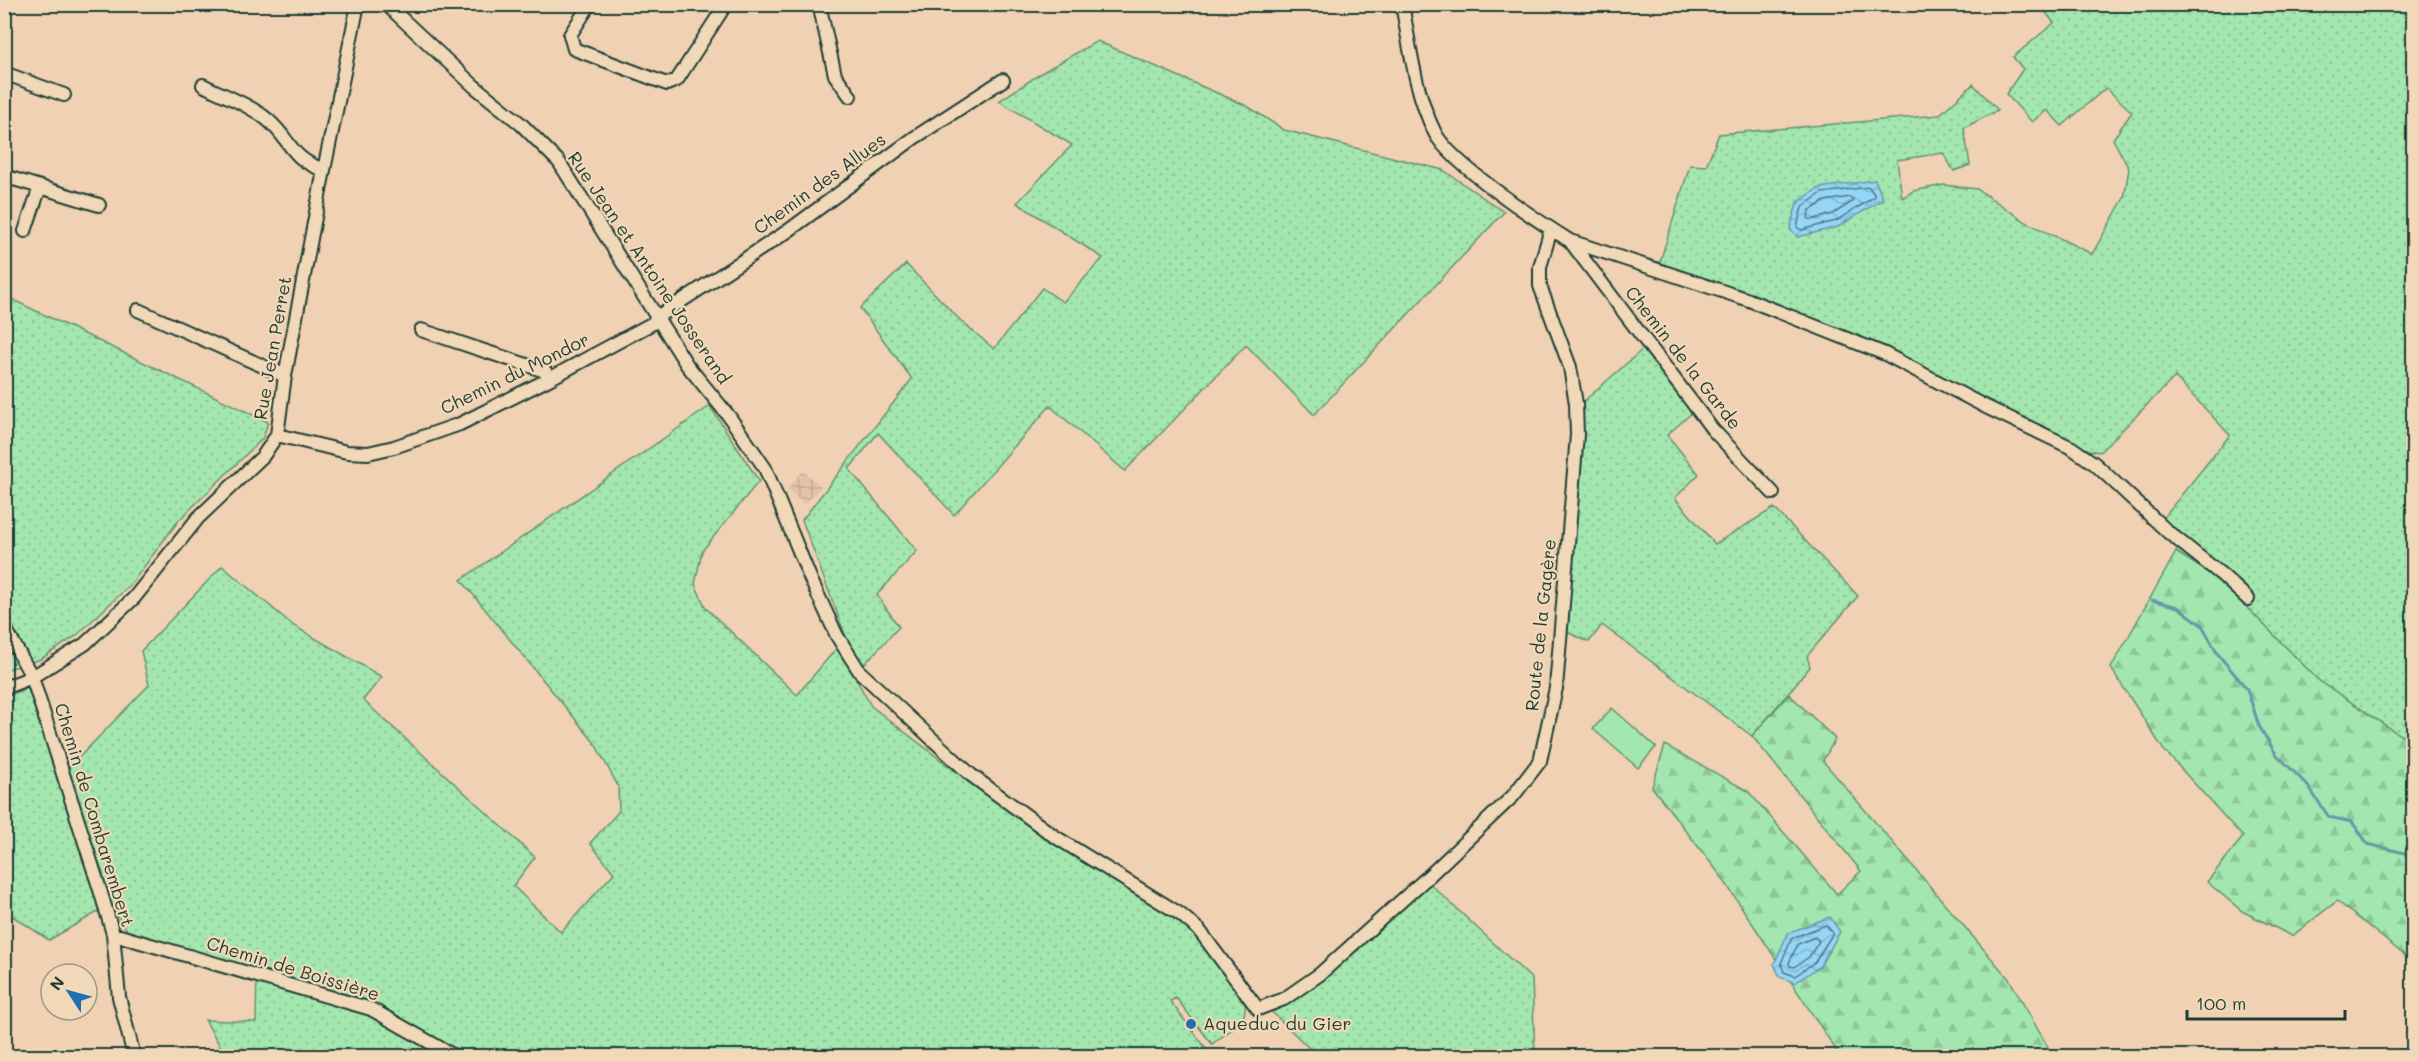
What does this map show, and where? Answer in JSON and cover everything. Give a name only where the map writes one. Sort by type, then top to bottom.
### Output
[{"type":"street","name":"Rue Jean Perret","points":[[4,688],[32,677],[85,645],[134,598],[198,518],[263,456],[277,435],[285,376],[358,4]]},
{"type":"street","name":"Rue Jean et Antoine Josserand","points":[[386,4],[474,86],[521,124],[559,162],[687,365],[728,415],[765,468],[832,627],[860,672],[971,775],[1054,836],[1180,914],[1199,930],[1258,1009]]},
{"type":"street","points":[[590,4],[570,35],[574,49],[667,84],[677,81],[726,4]]},
{"type":"street","points":[[819,4],[835,75],[850,96]]},
{"type":"street","points":[[1402,4],[1422,104],[1436,135],[1457,160],[1551,229],[1570,241],[1749,300],[1874,350],[2072,448],[2095,464],[2168,532],[2248,599]]},
{"type":"street","points":[[4,73],[64,95]]},
{"type":"street","name":"Chemin des Allues","points":[[657,317],[788,231],[914,138],[1003,80]]},
{"type":"street","points":[[203,85],[259,114],[270,122],[302,160],[324,170]]},
{"type":"street","points":[[4,176],[99,205]]},
{"type":"street","points":[[25,231],[40,187]]},
{"type":"street","name":"Route de la Gagère","points":[[1258,1009],[1284,999],[1320,974],[1513,796],[1540,761],[1556,688],[1577,435],[1576,404],[1570,367],[1540,286],[1540,267],[1551,229]]},
{"type":"street","name":"Chemin de la Garde","points":[[1570,241],[1713,430],[1773,493]]},
{"type":"street","points":[[138,310],[285,376]]},
{"type":"street","name":"Chemin du Mondor","points":[[277,435],[347,452],[368,453],[460,424],[549,380],[653,323],[657,317]]},
{"type":"street","points":[[421,330],[545,371],[549,380]]},
{"type":"street","name":"Chemin de Combarembert","points":[[4,626],[32,677],[113,934],[119,997],[134,1056]]},
{"type":"street","name":"Chemin de Boissière","points":[[113,934],[371,1009],[454,1056]]},
{"type":"shaded area","points":[[803,471],[821,486],[805,505],[787,489]]},
{"type":"green space","points":[[2040,5],[2413,5],[2413,744],[2318,680],[2221,581],[2176,552],[2183,538],[2162,519],[2230,435],[2175,377],[2100,452],[2089,450],[1887,351],[1659,265],[1690,165],[1706,166],[1719,134],[1939,115],[1973,84],[1998,110],[1964,128],[1970,165],[1954,171],[1943,153],[1897,160],[1902,198],[1913,191],[1944,185],[1977,189],[2028,223],[2092,254],[2124,198],[2129,169],[2113,139],[2132,112],[2106,88],[2062,126],[2047,110],[2032,122],[2006,94],[2023,69],[2013,57],[2054,23]]},
{"type":"green space","points":[[1097,41],[1247,106],[1284,130],[1443,170],[1504,212],[1314,415],[1246,345],[1125,471],[1050,406],[954,515],[878,433],[849,469],[917,551],[877,595],[899,627],[854,675],[871,706],[1011,814],[1087,865],[1179,918],[1209,946],[1246,1004],[1243,1021],[1212,1044],[1176,998],[1170,1001],[1212,1056],[338,1056],[335,1054],[332,1056],[226,1056],[205,1020],[256,1022],[257,969],[129,933],[110,905],[49,940],[5,911],[4,698],[29,687],[59,778],[149,685],[141,651],[222,566],[294,626],[382,677],[363,700],[535,857],[513,886],[561,932],[614,873],[590,843],[619,811],[618,786],[594,742],[461,580],[710,406],[759,481],[702,551],[695,584],[706,608],[797,695],[846,637],[802,520],[912,379],[860,308],[906,264],[961,321],[994,349],[1042,288],[1063,302],[1103,258],[1017,203],[1072,145],[999,101]]},
{"type":"green space","points":[[5,296],[268,422],[263,438],[179,520],[131,584],[76,636],[41,659],[5,670]]},
{"type":"green space","points":[[1644,348],[1694,411],[1667,435],[1699,474],[1675,498],[1715,544],[1774,508],[1858,596],[1807,656],[1810,667],[1752,736],[1602,625],[1589,642],[1567,632],[1583,402]]},
{"type":"green space","points":[[2176,552],[2221,581],[2318,680],[2413,744],[2413,962],[2337,901],[2292,936],[2242,911],[2207,882],[2243,837],[2163,749],[2111,668]]},
{"type":"green space","points":[[1789,694],[1835,739],[1823,761],[2009,979],[2053,1056],[1840,1056],[1721,876],[1652,787],[1665,745],[1748,791],[1837,894],[1861,871],[1752,736]]},
{"type":"green space","points":[[1612,708],[1656,747],[1638,768],[1593,729]]},
{"type":"green space","points":[[1429,883],[1532,979],[1535,1056],[1317,1056],[1271,1011],[1286,1002]]},
{"type":"water","points":[[1875,180],[1883,199],[1838,227],[1798,237],[1790,229],[1797,203],[1819,188]]},
{"type":"water","points":[[1830,917],[1840,932],[1820,966],[1795,983],[1780,977],[1774,964],[1788,933]]},
{"type":"waterway","points":[[2152,600],[2178,607],[2202,625],[2217,653],[2247,689],[2259,726],[2276,754],[2307,785],[2329,817],[2352,822],[2368,844],[2404,853],[2414,862]]},
{"type":"place","name":"Aqueduc du Gier","points":[[1191,1024]]}]
